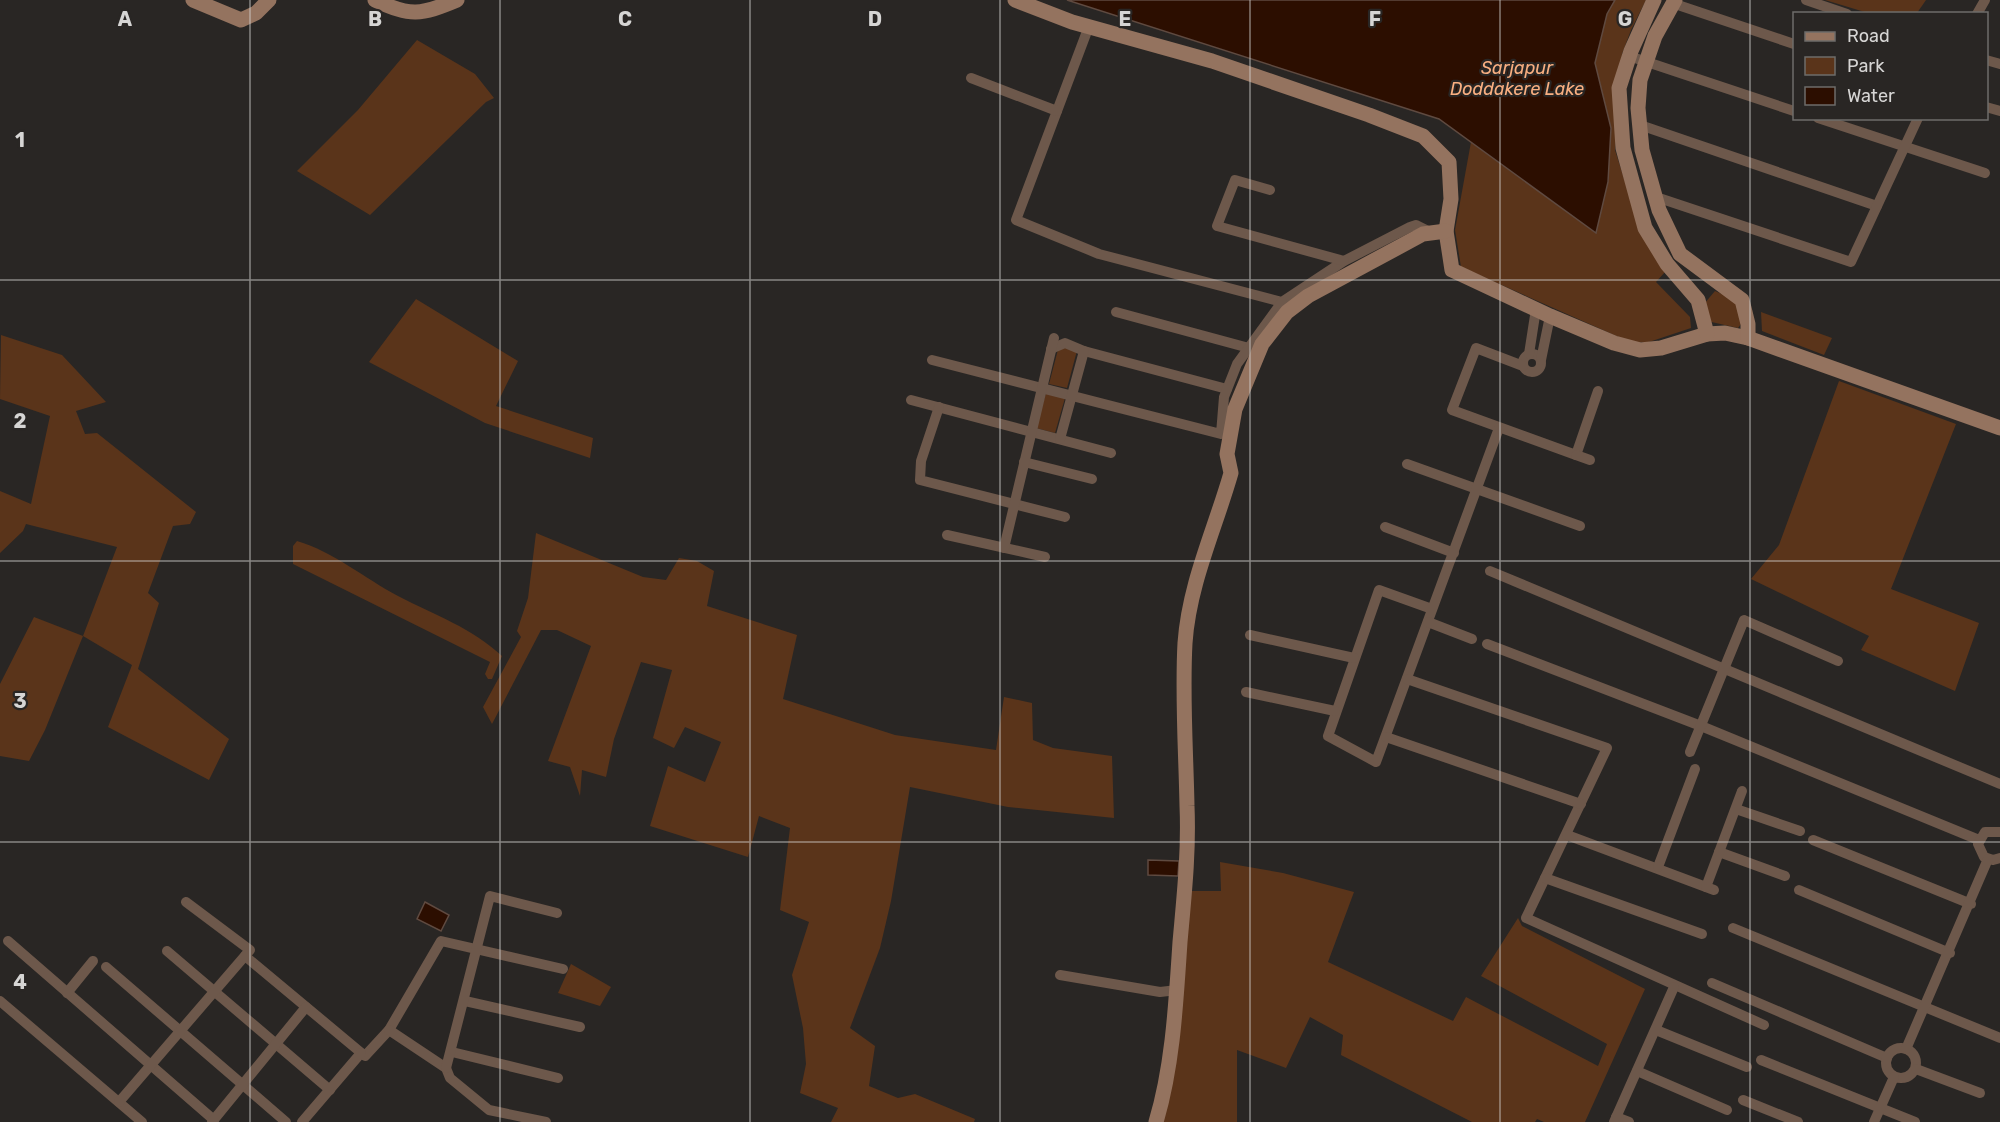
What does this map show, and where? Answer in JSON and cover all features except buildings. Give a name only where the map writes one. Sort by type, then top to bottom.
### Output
[{"type":"street","points":[[193,0],[242,20],[256,13],[269,0]]},
{"type":"street","points":[[375,0],[406,13],[421,12],[457,0]]},
{"type":"street","points":[[1015,0],[1089,26],[1212,61],[1423,136],[1449,162],[1451,199],[1439,232],[1452,270],[1543,313],[1614,343],[1640,350],[1661,348],[1707,334],[1725,333],[1748,338],[2000,428]]},
{"type":"street","points":[[1654,0],[1629,56],[1619,88],[1623,148],[1645,228],[1667,264],[1698,300],[1707,334]]},
{"type":"street","points":[[1806,0],[1841,12]]},
{"type":"street","points":[[1748,338],[1748,324],[1742,300],[1680,254],[1656,197],[1642,150],[1640,80],[1655,36],[1673,2],[1793,44]]},
{"type":"street","points":[[1089,26],[1016,220],[1098,254],[1282,302]]},
{"type":"street","points":[[1629,56],[1793,111]]},
{"type":"street","points":[[971,78],[1058,111]]},
{"type":"street","points":[[1824,120],[1985,173]]},
{"type":"street","points":[[1656,197],[1851,262],[1917,120]]},
{"type":"street","points":[[1640,125],[1877,206]]},
{"type":"street","points":[[1270,190],[1235,180],[1217,226],[1344,261]]},
{"type":"street","points":[[932,360],[1221,434],[1227,389],[1237,364],[1282,302],[1344,261],[1416,225],[1439,232]]},
{"type":"street","points":[[1156,1122],[1164,1094],[1177,990],[1188,808],[1184,752],[1185,643],[1191,596],[1231,473],[1227,454],[1235,409],[1262,344],[1287,312],[1308,296],[1423,234],[1439,232]]},
{"type":"street","points":[[1116,312],[1249,348]]},
{"type":"street","points":[[1529,354],[1543,313]]},
{"type":"street","points":[[1543,313],[1541,360],[1537,371],[1527,371],[1523,366],[1476,348],[1452,410],[1590,460]]},
{"type":"street","points":[[1004,548],[1053,344],[1065,343],[1084,351],[1227,389]]},
{"type":"street","points":[[1060,439],[1084,351]]},
{"type":"street","points":[[1523,366],[1524,357],[1529,354],[1535,354],[1541,360]]},
{"type":"street","points":[[1576,455],[1598,391]]},
{"type":"street","points":[[911,400],[1111,453]]},
{"type":"street","points":[[939,407],[921,461],[920,480],[1065,518]]},
{"type":"street","points":[[1432,609],[1379,590],[1328,736],[1376,762],[1499,428]]},
{"type":"street","points":[[1024,462],[1092,479]]},
{"type":"street","points":[[1407,464],[1580,526]]},
{"type":"street","points":[[1385,527],[1454,553]]},
{"type":"street","points":[[947,536],[1045,557]]},
{"type":"street","points":[[1490,571],[2000,784]]},
{"type":"street","points":[[1690,752],[1744,620],[1838,661]]},
{"type":"street","points":[[1428,622],[1472,639]]},
{"type":"street","points":[[1250,635],[1354,658]]},
{"type":"street","points":[[1487,644],[1701,726],[1979,840]]},
{"type":"street","points":[[1407,679],[1607,748],[1526,918],[1674,987],[1764,1025]]},
{"type":"street","points":[[1246,692],[1335,711]]},
{"type":"street","points":[[1386,737],[1581,804]]},
{"type":"street","points":[[1658,867],[1695,769]]},
{"type":"street","points":[[1567,835],[1710,888],[1719,852],[1742,791]]},
{"type":"street","points":[[1736,809],[1800,831]]},
{"type":"street","points":[[2000,832],[1990,831],[1979,840],[1978,849],[1988,859],[2000,858]]},
{"type":"street","points":[[1813,840],[1971,904]]},
{"type":"street","points":[[1719,852],[1785,876]]},
{"type":"street","points":[[1906,1049],[1950,953],[1988,859]]},
{"type":"street","points":[[1545,878],[1702,934]]},
{"type":"street","points":[[1799,890],[1950,953]]},
{"type":"street","points":[[546,1122],[518,1119],[489,1110],[450,1078],[447,1068],[490,896],[557,913]]},
{"type":"street","points":[[119,1102],[250,950],[186,902]]},
{"type":"street","points":[[1733,928],[2000,1038]]},
{"type":"street","points":[[8,940],[213,1121],[306,1008]]},
{"type":"street","points":[[245,956],[365,1056],[389,1030],[441,941],[563,969]]},
{"type":"street","points":[[167,951],[330,1090]]},
{"type":"street","points":[[67,993],[93,961]]},
{"type":"street","points":[[106,967],[183,1030],[286,1122]]},
{"type":"street","points":[[1059,975],[1160,992],[1177,990]]},
{"type":"street","points":[[1712,984],[1887,1058]]},
{"type":"street","points":[[1629,1122],[1615,1119],[1674,987]]},
{"type":"street","points":[[0,1001],[142,1122]]},
{"type":"street","points":[[465,1001],[579,1027]]},
{"type":"street","points":[[389,1030],[447,1068]]},
{"type":"street","points":[[1656,1030],[1747,1067]]},
{"type":"street","points":[[1893,1077],[1887,1069],[1887,1058],[1893,1051],[1906,1049]]},
{"type":"street","points":[[1893,1077],[1909,1077],[1916,1069],[1916,1059],[1906,1049]]},
{"type":"street","points":[[452,1052],[558,1078]]},
{"type":"street","points":[[302,1122],[361,1053]]},
{"type":"street","points":[[1761,1060],[1915,1122]]},
{"type":"street","points":[[1916,1069],[1980,1093]]},
{"type":"street","points":[[1637,1071],[1727,1110]]},
{"type":"street","points":[[1874,1122],[1893,1077]]},
{"type":"street","points":[[1743,1100],[1798,1122]]},
{"type":"green space","points":[[1615,0],[1646,0],[1622,54],[1615,150],[1638,223],[1665,272],[1656,282],[1690,317],[1691,328],[1649,342],[1630,342],[1461,267],[1455,230],[1471,142],[1596,233],[1611,128],[1595,63],[1607,14]]},
{"type":"green space","points":[[1825,0],[1926,0],[1918,12],[1865,12]]},
{"type":"green space","points":[[417,40],[475,74],[494,98],[486,102],[370,215],[297,171],[358,110]]},
{"type":"green space","points":[[1715,291],[1737,300],[1741,324],[1738,328],[1707,321],[1704,304]]},
{"type":"green space","points":[[416,299],[518,361],[496,406],[593,438],[590,458],[485,423],[369,362]]},
{"type":"green space","points":[[1761,312],[1832,338],[1824,355],[1762,331]]},
{"type":"green space","points":[[1,335],[62,355],[106,402],[76,411],[85,434],[97,433],[196,512],[190,524],[173,526],[148,593],[159,603],[138,669],[229,739],[209,780],[108,727],[132,665],[83,636],[117,547],[26,524],[23,531],[0,553],[0,491],[31,504],[50,416],[0,399]]},
{"type":"green space","points":[[1060,342],[1078,347],[1067,388],[1049,384]]},
{"type":"green space","points":[[1839,381],[1956,424],[1891,589],[1979,623],[1955,691],[1861,650],[1869,636],[1751,579],[1779,545]]},
{"type":"green space","points":[[1046,393],[1065,398],[1055,433],[1036,428]]},
{"type":"green space","points":[[536,533],[643,577],[666,580],[679,558],[697,561],[714,571],[707,606],[797,635],[783,699],[895,735],[996,750],[1004,697],[1032,703],[1033,740],[1053,748],[1112,756],[1114,818],[1008,807],[910,787],[891,901],[880,948],[850,1028],[875,1046],[869,1086],[898,1098],[915,1094],[975,1119],[974,1122],[831,1122],[838,1108],[800,1093],[806,1064],[803,1028],[792,975],[809,922],[780,910],[790,828],[759,816],[748,857],[650,826],[668,766],[705,782],[721,742],[685,727],[674,748],[653,738],[672,670],[641,662],[614,739],[606,777],[582,770],[580,796],[570,767],[548,761],[591,646],[557,630],[541,630],[492,724],[483,707],[521,637],[517,631],[528,598]]},
{"type":"green space","points":[[297,541],[336,558],[385,589],[478,637],[502,656],[492,679],[488,679],[485,674],[490,662],[293,564],[293,546]]},
{"type":"green space","points":[[34,617],[83,636],[45,730],[29,761],[0,756],[0,684]]},
{"type":"green space","points":[[1220,862],[1283,873],[1354,892],[1328,962],[1453,1021],[1466,997],[1598,1066],[1607,1044],[1481,976],[1518,918],[1522,926],[1645,989],[1585,1122],[1544,1122],[1537,1119],[1535,1122],[1472,1122],[1341,1055],[1343,1035],[1310,1017],[1286,1068],[1237,1050],[1237,1122],[1160,1122],[1183,982],[1191,891],[1221,891]]},
{"type":"green space","points":[[571,964],[611,987],[600,1006],[558,993]]},
{"type":"water","name":"Sarjapur Doddakere Lake","points":[[1067,0],[1615,0],[1607,14],[1595,63],[1611,128],[1608,182],[1596,233],[1439,119]]},
{"type":"water","points":[[1148,860],[1179,861],[1178,876],[1148,875]]},
{"type":"water","points":[[425,902],[449,915],[441,931],[417,919]]}]
